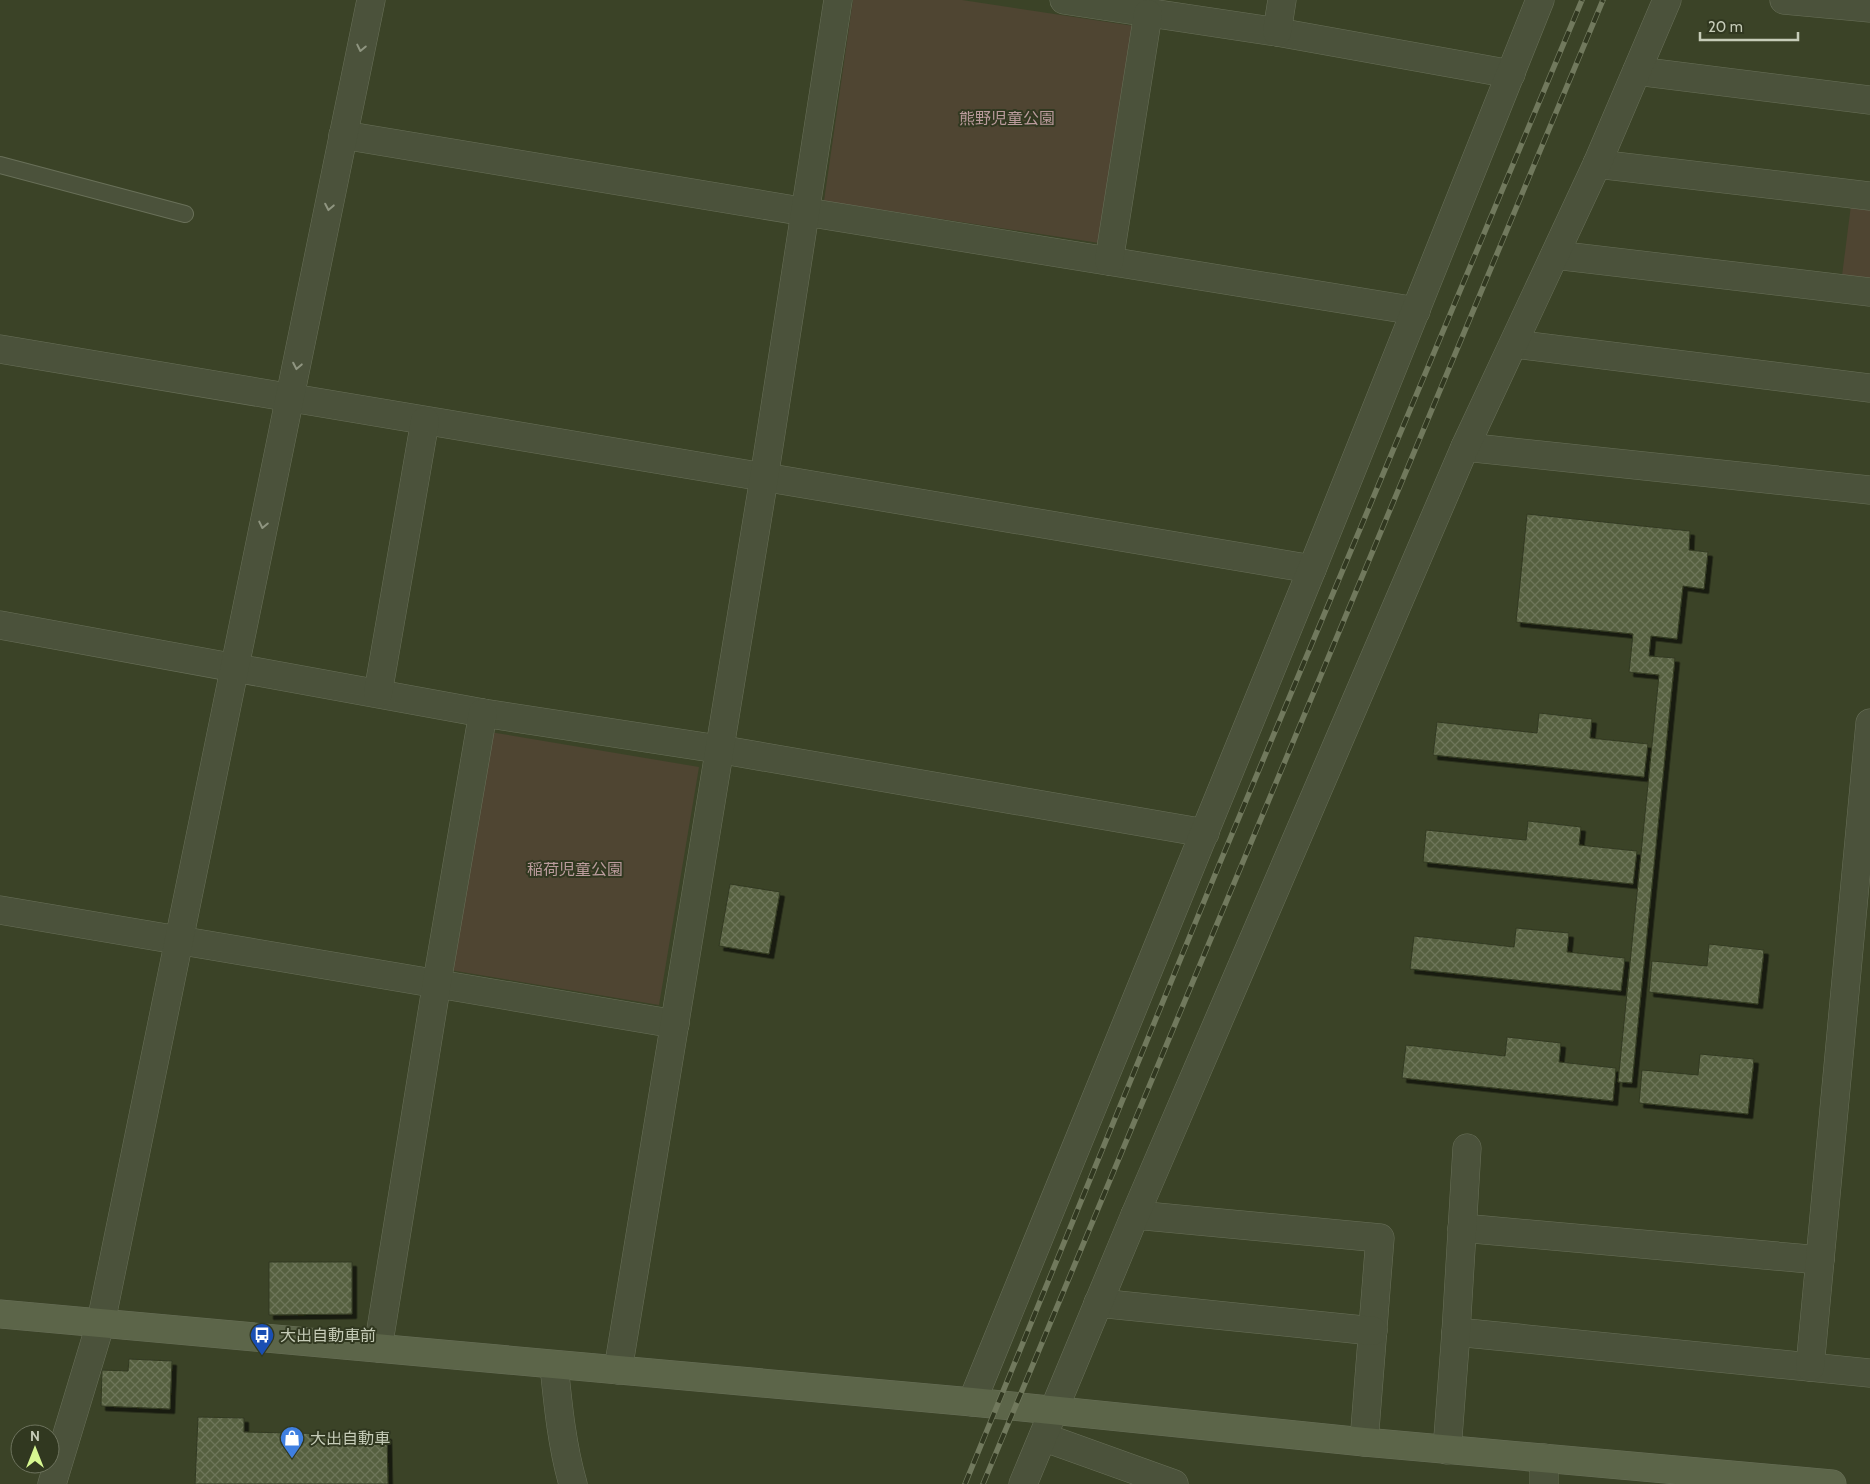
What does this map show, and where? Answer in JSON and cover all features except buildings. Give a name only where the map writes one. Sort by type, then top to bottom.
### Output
[{"type":"street","points":[[52,1484],[101,1322],[233,668],[371,0]]},
{"type":"street","points":[[618,1370],[718,749],[764,478],[838,0]]},
{"type":"street","points":[[1064,0],[1277,32],[1511,74]]},
{"type":"street","points":[[1277,32],[1282,0]]},
{"type":"street","points":[[972,1402],[1205,834],[1540,0]]},
{"type":"street","points":[[1023,1484],[1135,1215],[1465,447],[1597,164],[1667,0]]},
{"type":"street","points":[[1784,0],[1870,8]]},
{"type":"street","points":[[1109,261],[1148,14]]},
{"type":"street","points":[[1637,71],[1870,100]]},
{"type":"street","points":[[343,135],[1416,311]]},
{"type":"street","points":[[1597,164],[1870,196]]},
{"type":"street","points":[[1555,255],[1870,292]]},
{"type":"street","points":[[1514,344],[1870,388]]},
{"type":"street","points":[[0,349],[1312,568]]},
{"type":"street","points":[[378,694],[425,421]]},
{"type":"street","points":[[1465,447],[1870,490]]},
{"type":"street","points":[[0,625],[483,713],[718,749],[1205,834]]},
{"type":"street","points":[[378,1348],[436,982],[483,713]]},
{"type":"street","points":[[1810,1367],[1870,723]]},
{"type":"street","points":[[0,910],[436,982],[675,1024]]},
{"type":"street","points":[[1447,1450],[1467,1148]]},
{"type":"street","points":[[1135,1215],[1380,1238],[1364,1442]]},
{"type":"street","points":[[1462,1228],[1820,1260]]},
{"type":"street","points":[[1098,1303],[1373,1331]]},
{"type":"street","points":[[0,1314],[554,1366],[618,1370],[972,1402],[1447,1450],[1544,1471],[1832,1484]]},
{"type":"street","points":[[1456,1332],[1870,1373]]},
{"type":"street","points":[[554,1366],[568,1468],[573,1484]]},
{"type":"street","points":[[1043,1437],[1174,1484]]},
{"type":"lane","points":[[0,166],[185,214]]},
{"type":"green space","name":"熊野児童公園","points":[[853,0],[962,0],[1134,26],[1099,243],[824,201]]},
{"type":"green space","points":[[1851,205],[1870,208],[1870,280],[1842,276]]},
{"type":"green space","name":"稲荷児童公園","points":[[490,732],[699,767],[659,1005],[450,970]]},
{"type":"railway","points":[[965,1484],[1219,865],[1582,0]]},
{"type":"railway","points":[[983,1484],[1603,0]]},
{"type":"place","name":"大出自動車前","points":[[262,1356]]},
{"type":"place","name":"大出自動車","points":[[292,1459]]}]
